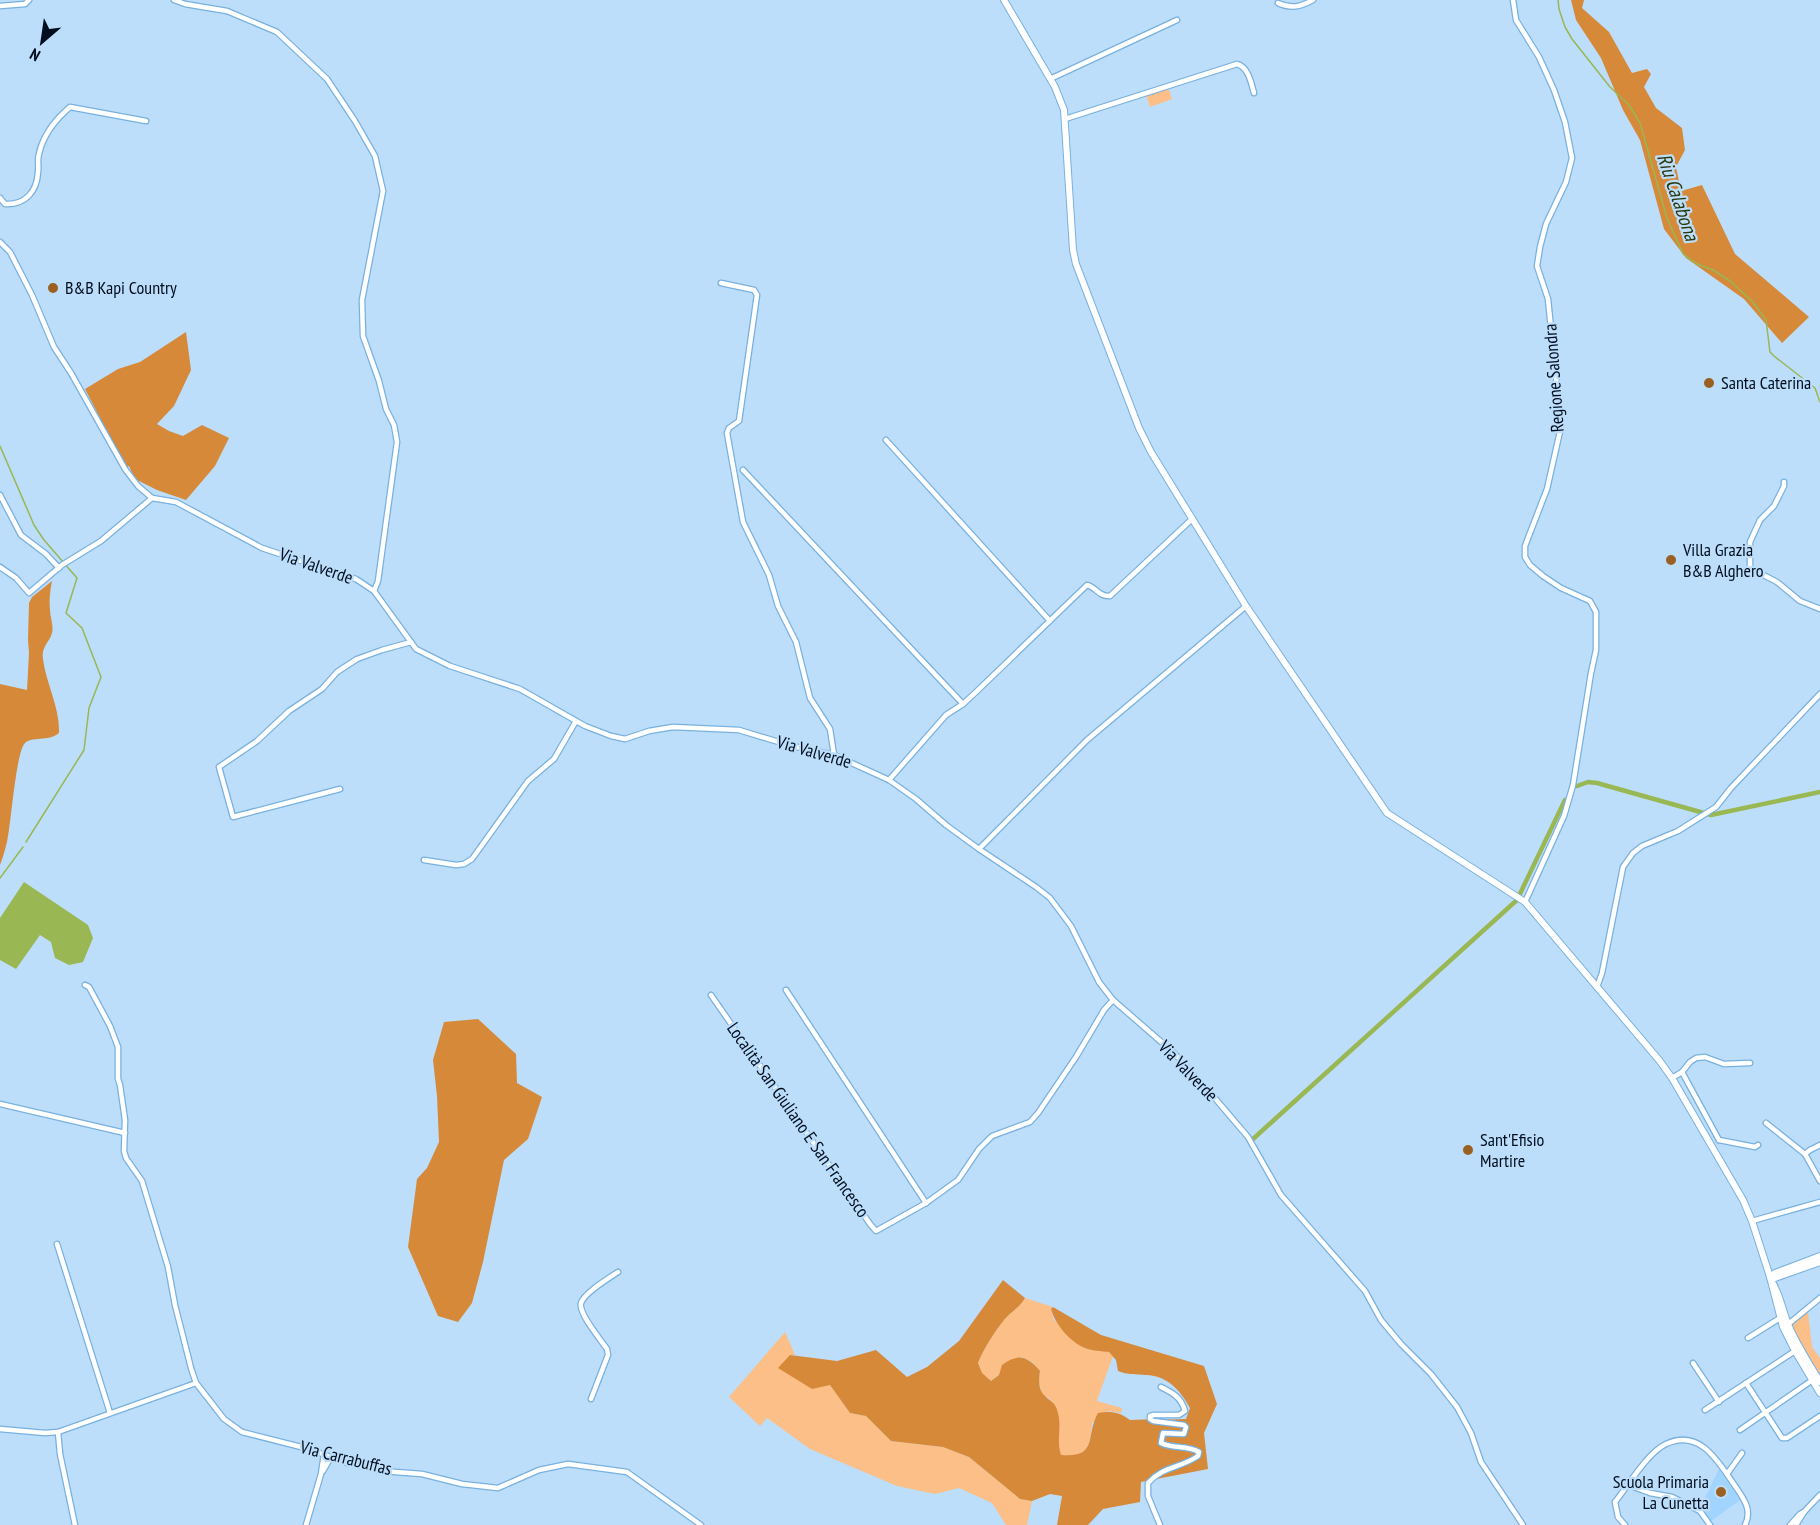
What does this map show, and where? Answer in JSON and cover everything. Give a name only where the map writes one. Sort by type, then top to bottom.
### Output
[{"type":"main road","points":[[1004,0],[1050,79],[1064,110],[1073,250],[1076,264],[1139,428],[1151,452],[1246,606],[1387,813],[1520,899],[1659,1059],[1743,1200],[1770,1277],[1780,1318],[1786,1326]]},
{"type":"main road","points":[[1770,1277],[1774,1273],[1820,1256]]},
{"type":"main road","points":[[1770,1277],[1775,1278],[1820,1262]]},
{"type":"main road","points":[[1770,1277],[1776,1287],[1786,1326],[1816,1379],[1820,1392]]},
{"type":"street","points":[[0,6],[25,4],[29,0]]},
{"type":"street","points":[[174,0],[227,11],[277,32],[327,79],[375,156],[383,191],[362,300],[363,336],[398,442],[378,581],[374,591]]},
{"type":"street","points":[[1278,3],[1291,7],[1302,6],[1312,0]]},
{"type":"street","name":"Regione Salondra","points":[[1513,0],[1516,20],[1539,57],[1554,90],[1565,122],[1572,158],[1566,182],[1546,224],[1537,266],[1548,299],[1561,427],[1547,489],[1530,530],[1525,546],[1525,557],[1530,566],[1543,576],[1590,602],[1596,612],[1596,650],[1573,785],[1563,816],[1520,899]]},
{"type":"street","points":[[1050,79],[1177,20]]},
{"type":"street","points":[[1065,119],[1237,64],[1245,68],[1254,93]]},
{"type":"street","points":[[0,198],[5,204],[12,204],[31,194],[38,175],[38,155],[45,136],[70,107],[146,121]]},
{"type":"street","points":[[0,242],[10,252],[32,295],[54,347],[125,469],[138,486],[152,498],[101,541],[68,560],[29,593],[16,578],[0,567]]},
{"type":"street","points":[[721,283],[754,290],[758,295],[739,421],[729,428],[727,434],[743,522],[769,575],[778,606],[796,642],[810,698],[830,729],[834,755]]},
{"type":"street","points":[[886,440],[1050,621]]},
{"type":"street","points":[[743,470],[963,704]]},
{"type":"street","points":[[1784,482],[1774,506],[1760,520],[1750,543],[1750,568],[1777,582],[1800,601],[1820,609]]},
{"type":"street","points":[[0,495],[21,535],[60,566]]},
{"type":"street","name":"Via Valverde","points":[[152,498],[176,502],[262,548],[356,579],[374,591],[416,649],[450,666],[520,689],[576,721],[612,736],[625,738],[673,727],[739,730],[792,746],[834,755],[889,780],[916,799],[946,825],[1036,887],[1052,901],[1071,926],[1099,982],[1113,1000],[1174,1053],[1248,1137],[1281,1195],[1365,1292],[1382,1320],[1401,1344],[1431,1374],[1457,1407],[1471,1433],[1481,1462],[1523,1525]]},
{"type":"street","points":[[889,780],[946,715],[963,704],[1088,585],[1102,595],[1110,596],[1192,519]]},
{"type":"street","points":[[979,849],[1087,740],[1246,606]]},
{"type":"street","points":[[339,789],[233,816],[219,767],[257,741],[289,711],[322,689],[337,672],[357,658],[411,642]]},
{"type":"street","points":[[1597,987],[1602,973],[1623,867],[1628,859],[1642,846],[1678,831],[1710,812],[1820,694]]},
{"type":"street","points":[[424,860],[456,865],[464,864],[472,859],[528,781],[554,759],[576,721]]},
{"type":"street","points":[[0,1429],[58,1432],[196,1383],[175,1305],[168,1267],[142,1181],[126,1158],[124,1151],[125,1120],[118,1079],[118,1047],[110,1026],[89,987],[85,985]]},
{"type":"street","points":[[786,990],[926,1203]]},
{"type":"street","name":"Località San Giuliano E San Francesco","points":[[711,995],[876,1231],[926,1203],[957,1180],[979,1149],[992,1136],[1030,1122],[1076,1057],[1104,1010],[1113,1000]]},
{"type":"street","points":[[1672,1078],[1682,1072],[1690,1062],[1701,1057],[1724,1064],[1750,1063]]},
{"type":"street","points":[[1682,1072],[1719,1140],[1755,1148],[1758,1145]]},
{"type":"street","points":[[0,1104],[125,1133]]},
{"type":"street","points":[[1766,1123],[1806,1154],[1820,1181]]},
{"type":"street","points":[[1714,1150],[1719,1140]]},
{"type":"street","points":[[1806,1154],[1820,1145]]},
{"type":"street","points":[[1752,1221],[1820,1202]]},
{"type":"street","points":[[57,1244],[110,1413]]},
{"type":"street","points":[[591,1399],[608,1355],[607,1349],[581,1311],[580,1304],[584,1298],[618,1272]]},
{"type":"street","points":[[1786,1326],[1820,1298]]},
{"type":"street","points":[[1748,1338],[1780,1318]]},
{"type":"street","points":[[1705,1410],[1797,1349]]},
{"type":"street","points":[[1693,1364],[1719,1402]]},
{"type":"street","points":[[1740,1430],[1816,1379]]},
{"type":"street","name":"Via Carrabuffas","points":[[196,1383],[224,1419],[242,1432],[382,1471],[422,1474],[462,1484],[498,1488],[539,1470],[568,1464],[627,1473],[701,1525]]},
{"type":"street","points":[[1746,1383],[1782,1438],[1787,1438],[1820,1416]]},
{"type":"street","points":[[1160,1525],[1148,1496],[1148,1483],[1155,1475],[1191,1460],[1198,1456],[1199,1452],[1190,1448],[1161,1443],[1163,1433],[1184,1434],[1186,1427],[1150,1419],[1150,1416],[1154,1415],[1179,1415],[1185,1411],[1183,1402],[1176,1395],[1161,1387]]},
{"type":"street","points":[[58,1432],[60,1454],[75,1525]]},
{"type":"street","points":[[1626,1525],[1618,1517],[1615,1502],[1657,1449],[1668,1442],[1680,1440],[1691,1441],[1703,1446],[1714,1455],[1747,1505],[1748,1519],[1745,1525]]},
{"type":"street","points":[[1727,1474],[1742,1453]]},
{"type":"street","points":[[306,1525],[321,1474],[324,1454]]},
{"type":"street","points":[[321,1474],[331,1457]]},
{"type":"street","points":[[1629,1485],[1650,1493],[1672,1497],[1700,1510],[1710,1525]]},
{"type":"street","points":[[1796,1525],[1804,1512],[1820,1495]]},
{"type":"street","points":[[1790,1525],[1804,1512]]},
{"type":"shaded area","points":[[1571,0],[1584,0],[1582,8],[1609,32],[1632,73],[1647,69],[1651,74],[1644,87],[1656,108],[1682,128],[1685,150],[1676,167],[1681,191],[1702,185],[1735,254],[1809,317],[1782,343],[1744,299],[1686,258],[1664,229],[1640,140],[1623,110],[1601,58],[1576,20]]},
{"type":"shaded area","points":[[1168,87],[1172,99],[1150,107],[1146,95]]},
{"type":"shaded area","points":[[186,332],[191,370],[174,406],[157,424],[183,436],[202,425],[229,438],[215,466],[186,500],[135,479],[129,466],[126,468],[85,389],[118,369],[140,362]]},
{"type":"shaded area","points":[[52,581],[50,613],[52,630],[43,655],[59,723],[59,733],[55,736],[28,741],[22,749],[16,773],[7,842],[0,865],[0,684],[27,690],[29,603],[32,597]]},
{"type":"shaded area","points":[[24,882],[88,925],[93,938],[83,962],[69,965],[55,958],[51,942],[40,935],[16,969],[0,960],[0,918]]},
{"type":"shaded area","points":[[478,1019],[516,1054],[517,1083],[542,1097],[528,1139],[504,1160],[472,1303],[458,1322],[438,1316],[408,1247],[417,1179],[427,1168],[439,1142],[433,1060],[444,1022]]},
{"type":"shaded area","points":[[1003,1280],[1025,1298],[1004,1320],[978,1363],[982,1373],[991,1381],[999,1375],[1002,1365],[1013,1359],[1026,1359],[1040,1371],[1041,1392],[1054,1404],[1058,1413],[1061,1455],[1073,1455],[1086,1449],[1098,1413],[1115,1413],[1130,1420],[1186,1419],[1190,1408],[1182,1395],[1167,1381],[1154,1376],[1118,1371],[1116,1360],[1109,1352],[1088,1349],[1079,1345],[1064,1332],[1056,1321],[1051,1309],[1053,1307],[1101,1335],[1204,1366],[1217,1404],[1204,1433],[1208,1469],[1141,1482],[1140,1502],[1103,1509],[1088,1525],[1057,1525],[1062,1496],[1050,1494],[1032,1501],[1020,1499],[969,1457],[943,1447],[891,1441],[866,1416],[850,1413],[830,1385],[812,1389],[778,1368],[790,1355],[837,1361],[876,1350],[907,1377],[927,1367],[959,1341]]},
{"type":"shaded area","points":[[1025,1298],[1053,1307],[1051,1310],[1054,1320],[1087,1349],[1109,1352],[1113,1356],[1097,1401],[1122,1408],[1121,1413],[1109,1411],[1092,1423],[1089,1444],[1083,1452],[1077,1455],[1061,1456],[1057,1445],[1059,1422],[1051,1400],[1042,1394],[1039,1382],[1040,1371],[1032,1362],[1022,1357],[991,1381],[982,1374],[978,1363],[1004,1320]]},
{"type":"shaded area","points":[[1808,1312],[1812,1347],[1820,1358],[1820,1376],[1790,1326]]},
{"type":"shaded area","points":[[785,1332],[795,1355],[790,1355],[830,1385],[850,1413],[866,1416],[891,1441],[943,1447],[969,1457],[1020,1499],[1032,1501],[1027,1525],[1006,1525],[992,1503],[959,1488],[935,1494],[897,1486],[810,1449],[767,1418],[760,1426],[729,1397]]},
{"type":"shaded area","name":"Scuola Primaria La Cunetta","points":[[1719,1469],[1740,1500],[1711,1521],[1700,1508]]},
{"type":"waterway","name":"Riu Calabona","points":[[1558,0],[1565,27],[1572,39],[1610,87],[1629,105],[1640,123],[1667,218],[1683,254],[1730,281],[1753,302],[1766,320],[1770,352],[1815,388],[1820,402]]},
{"type":"waterway","points":[[0,446],[34,525],[77,578],[66,613],[82,628],[101,677],[89,708],[84,750],[26,842]]},
{"type":"waterway","points":[[1577,786],[1588,782],[1597,783],[1711,815],[1820,792]]},
{"type":"waterway","points":[[1253,1139],[1517,900],[1565,800]]},
{"type":"waterway","points":[[0,878],[23,847]]},
{"type":"place","name":"B&B Kapi Country","points":[[53,288]]},
{"type":"place","name":"Santa Caterina","points":[[1709,383]]},
{"type":"place","name":"Villa Grazia B&B Alghero","points":[[1671,560]]},
{"type":"place","name":"Sant'Efisio Martire","points":[[1468,1150]]},
{"type":"place","name":"Scuola Primaria La Cunetta","points":[[1721,1492]]}]
